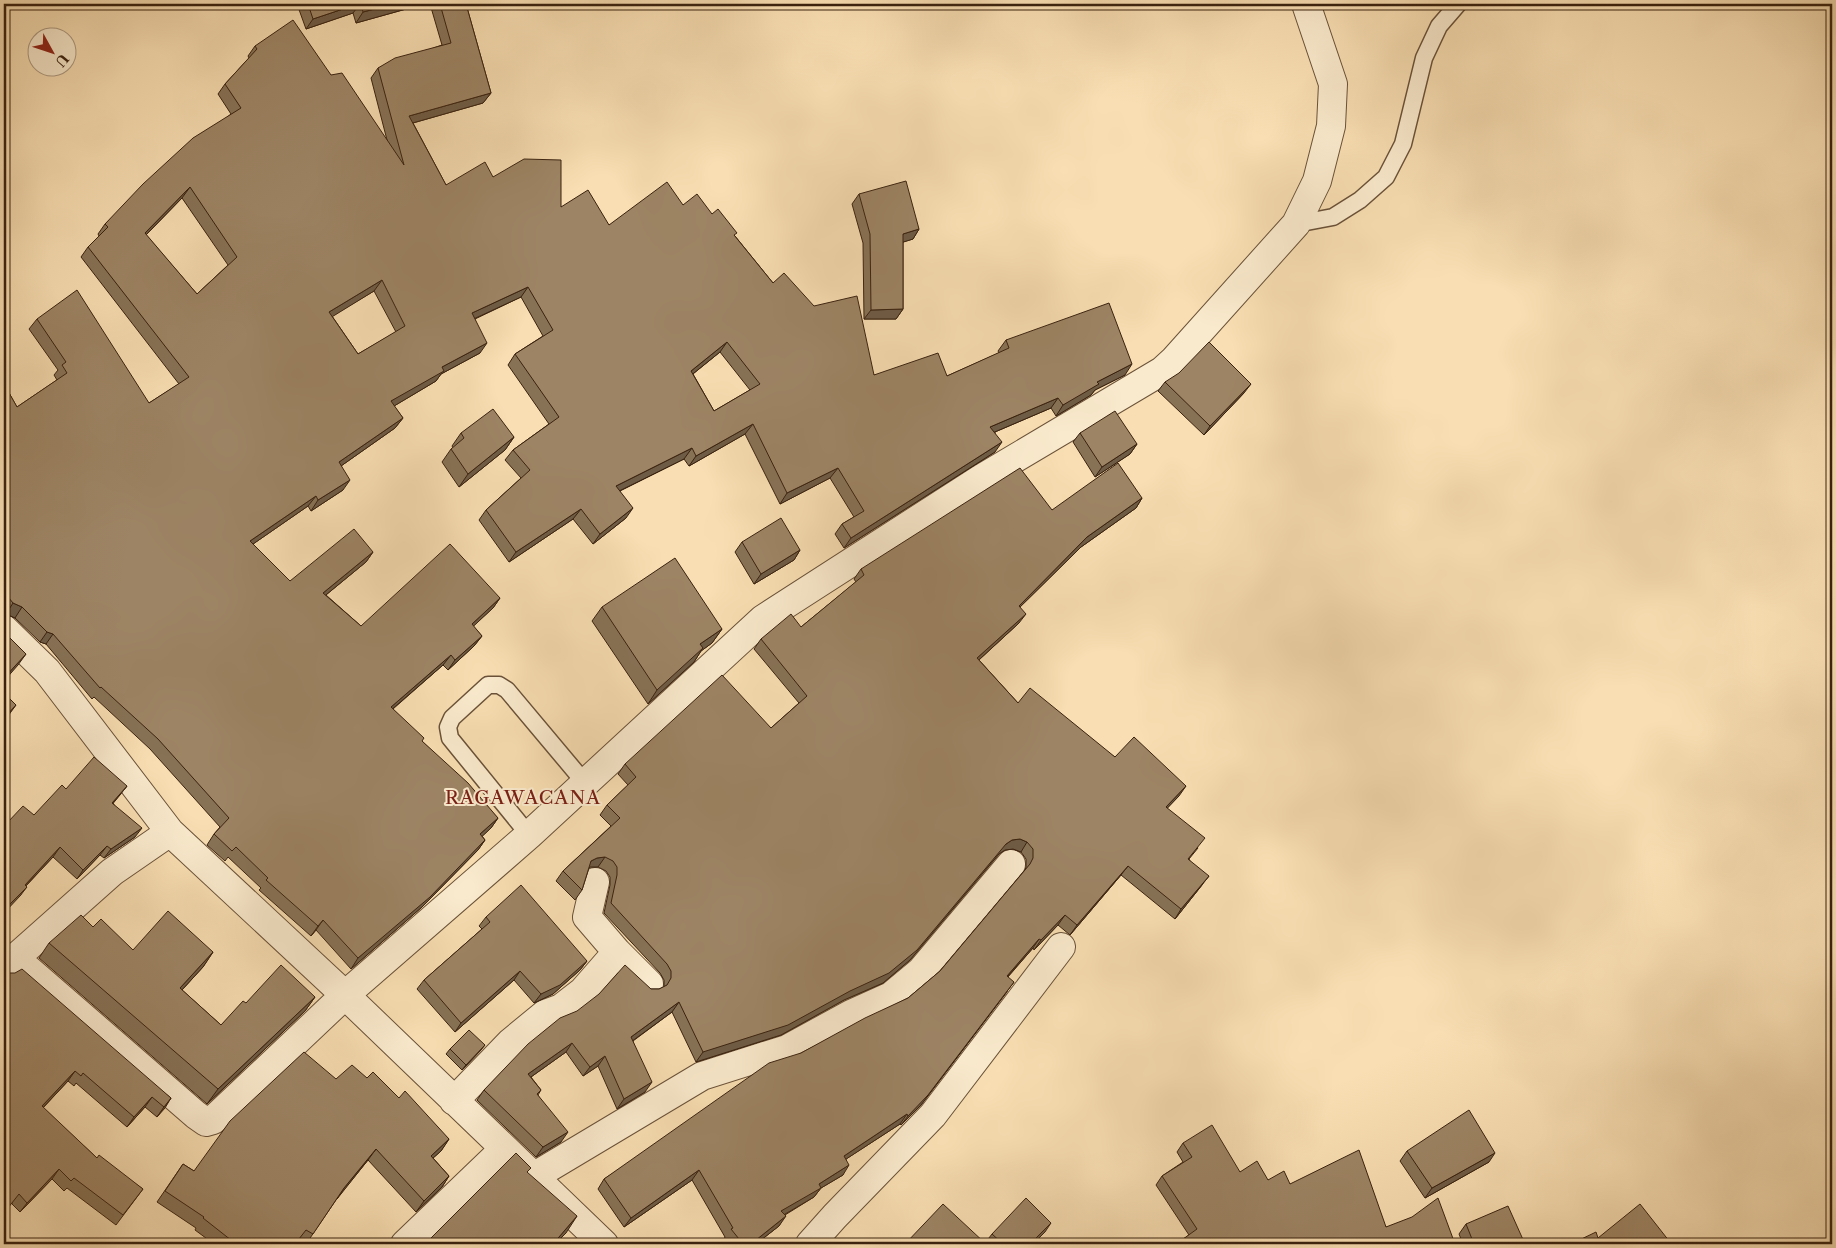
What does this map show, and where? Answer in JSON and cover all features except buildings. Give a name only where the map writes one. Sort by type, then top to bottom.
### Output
[{"type":"street","points":[[170,832],[112,872],[9,963],[206,1122],[213,1120],[345,995],[529,835],[762,619],[982,478],[1162,371],[1296,224],[1317,181],[1331,126],[1333,84],[1306,4]]},
{"type":"street","points":[[4,629],[47,671],[170,832],[345,995],[532,1177],[604,1244]]},
{"type":"street","points":[[532,1177],[702,1076],[787,1049],[851,1014],[891,996],[921,971],[1011,864]]},
{"type":"street","points":[[595,882],[587,917],[617,952],[649,984]]},
{"type":"street","points":[[810,1244],[834,1216],[934,1115],[1061,947]]},
{"type":"street","points":[[454,1101],[511,1042],[545,1014],[562,1008],[583,990],[617,952]]},
{"type":"street","points":[[405,1244],[504,1150]]},
{"type":"lane","points":[[1296,224],[1332,217],[1360,200],[1386,176],[1403,144],[1424,58],[1438,26],[1458,4]]},
{"type":"lane","points":[[529,835],[450,738],[448,727],[452,718],[488,685],[499,685],[507,690],[585,783]]},
{"type":"district","name":"RAGAWACANA","points":[[523,797]]}]
